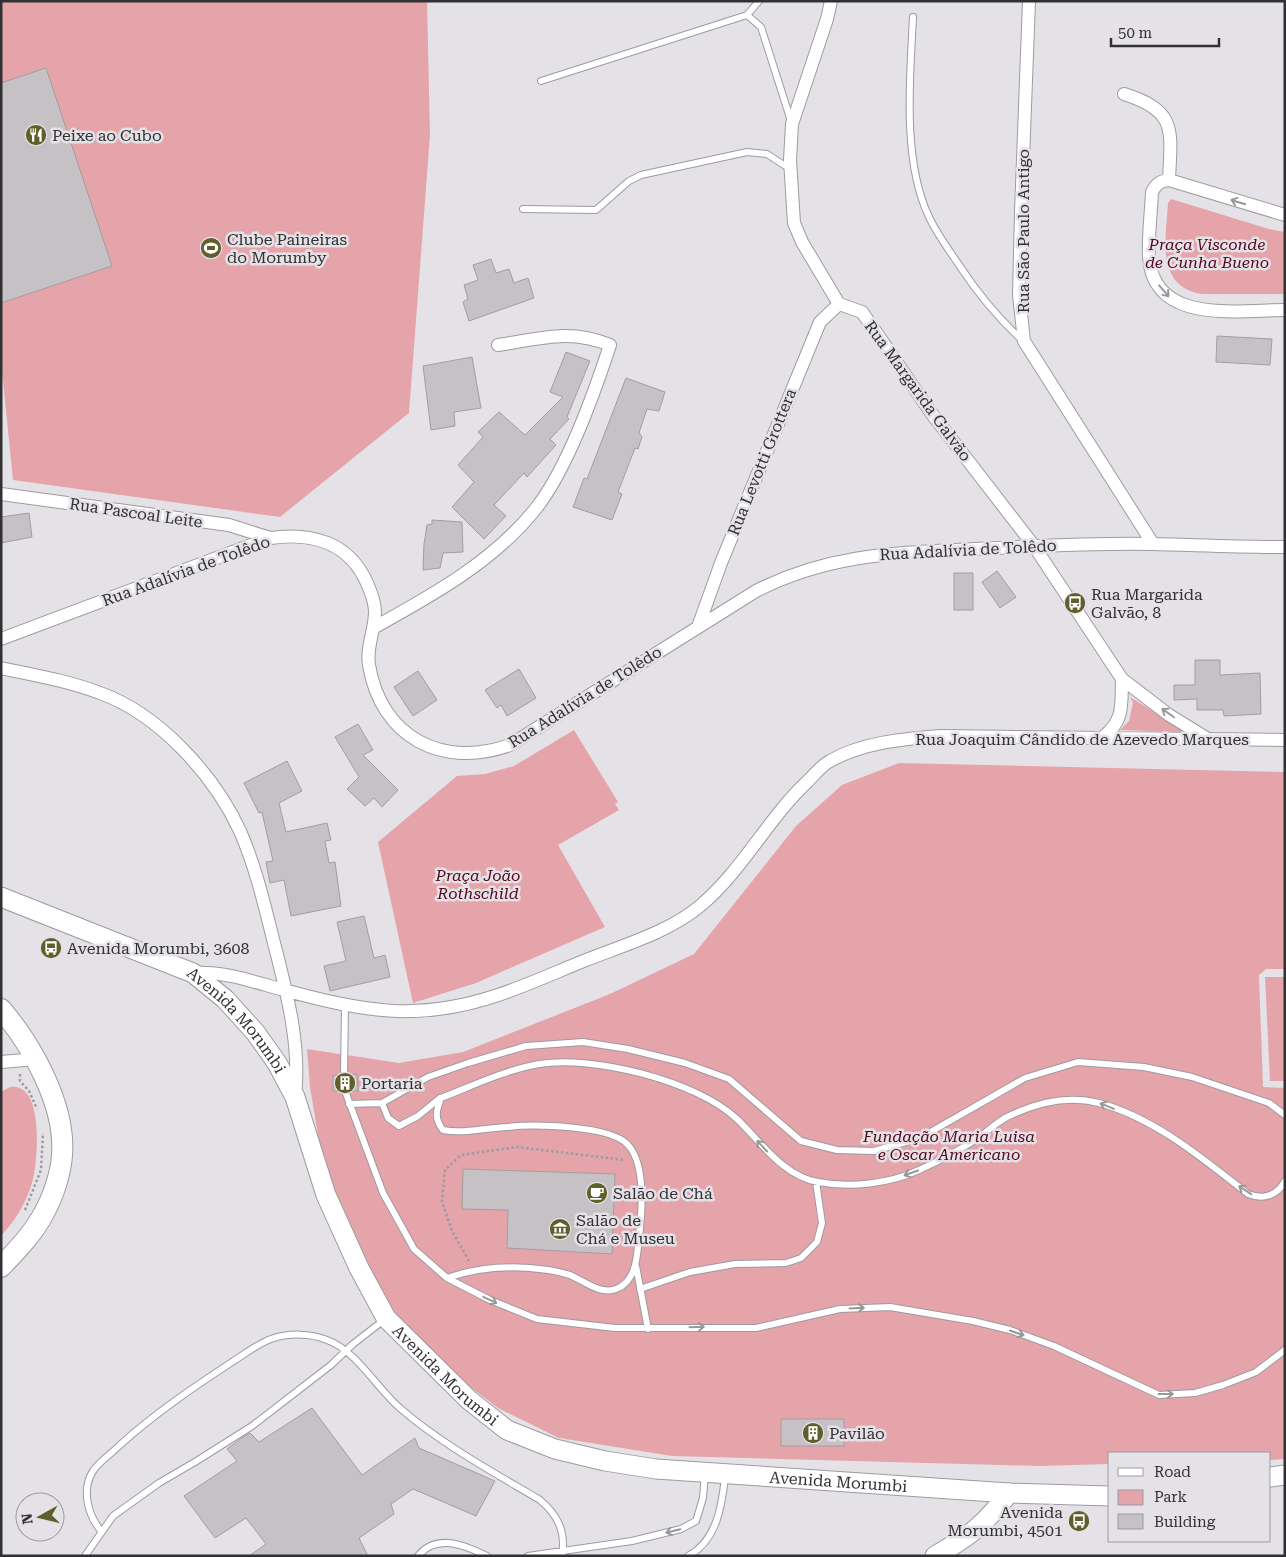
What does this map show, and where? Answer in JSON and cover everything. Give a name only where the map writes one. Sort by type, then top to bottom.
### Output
[{"type":"main road","name":"Avenida Morumbi","points":[[1,897],[193,972],[225,999],[255,1032],[277,1063],[295,1097],[326,1195],[359,1268],[386,1318],[469,1400],[507,1430],[555,1449],[605,1461],[656,1469],[1009,1493],[1108,1496]]},
{"type":"main road","points":[[1,1009],[28,1059],[50,1090],[60,1126],[62,1155],[56,1183],[45,1213],[26,1242],[1,1267]]},
{"type":"main road","points":[[1271,1477],[1285,1475]]},
{"type":"main road","points":[[966,1490],[981,1503],[988,1520]]},
{"type":"main road","points":[[935,1556],[962,1541],[988,1520],[1009,1493]]},
{"type":"street","points":[[831,1],[827,19],[792,124],[791,170],[794,223],[802,242],[838,304]]},
{"type":"street","name":"Rua São Paulo Antigo","points":[[1029,1],[1020,212],[1020,296],[1024,342],[1153,544]]},
{"type":"street","points":[[1124,94],[1142,100],[1162,112],[1170,130],[1168,180]]},
{"type":"street","points":[[1285,215],[1168,180],[1155,185],[1152,192],[1149,258],[1152,272],[1164,292],[1174,301],[1196,310],[1285,310]]},
{"type":"street","name":"Rua Margarida Galvão","points":[[838,304],[862,312],[932,414],[1034,546],[1122,678],[1169,715],[1209,740]]},
{"type":"street","name":"Rua Levotti Grottera","points":[[698,627],[721,563],[820,322],[838,304]]},
{"type":"street","points":[[373,628],[426,599],[482,560],[520,527],[532,513],[557,474],[599,378],[610,345],[591,337],[571,334],[498,344]]},
{"type":"street","name":"Rua Pascoal Leite","points":[[1,494],[229,525],[270,538]]},
{"type":"street","name":"Rua Adalívia de Tolêdo","points":[[1,639],[270,538],[292,535],[312,537],[332,544],[349,556],[362,570],[373,598],[375,612],[369,663],[376,690],[383,706],[394,721],[406,733],[427,746],[457,754],[490,752],[510,745],[756,591],[781,578],[860,556],[900,552],[1034,546],[1153,544],[1285,548]]},
{"type":"street","points":[[1,668],[102,693],[142,714],[178,744],[220,797],[240,830],[252,863],[286,991],[298,1070],[295,1097]]},
{"type":"street","points":[[1103,738],[1114,729],[1120,717],[1122,678]]},
{"type":"street","name":"Rua Joaquim Cândido de Azevedo Marques","points":[[193,972],[224,975],[345,1004],[397,1012],[414,1013],[449,1008],[496,996],[638,939],[677,921],[700,906],[721,886],[796,792],[829,761],[855,750],[899,739],[940,736],[1285,740]]},
{"type":"street","points":[[1,1062],[28,1059]]},
{"type":"lane","points":[[541,81],[747,15],[759,1]]},
{"type":"lane","points":[[747,15],[762,27],[792,124]]},
{"type":"lane","points":[[913,17],[910,135],[922,199],[929,218],[968,279],[999,319],[1024,342]]},
{"type":"lane","points":[[523,209],[596,210],[629,181],[641,175],[747,152],[767,154],[791,170]]},
{"type":"lane","points":[[344,1075],[345,1004]]},
{"type":"lane","points":[[348,1104],[382,1103],[428,1077],[526,1046],[583,1042],[628,1048],[685,1063],[729,1079],[801,1141],[837,1150],[874,1150],[920,1138],[1025,1078],[1078,1062],[1144,1068],[1192,1077],[1269,1103],[1284,1114]]},
{"type":"lane","points":[[382,1103],[388,1118],[399,1126],[418,1116],[441,1098],[537,1064],[566,1062],[607,1066],[659,1079],[710,1099],[736,1118],[768,1153],[791,1172],[816,1182],[852,1184],[882,1182],[908,1174],[978,1138],[1006,1117],[1047,1102],[1079,1100],[1099,1103],[1148,1123],[1199,1156],[1248,1194],[1256,1197],[1274,1194],[1280,1190],[1285,1181]]},
{"type":"lane","points":[[345,1091],[348,1104],[382,1193],[414,1249],[447,1278],[504,1307],[536,1319],[590,1326],[648,1329],[756,1328],[840,1309],[890,1307],[973,1321],[1010,1330],[1054,1346],[1159,1395],[1195,1393],[1223,1385],[1256,1372],[1285,1350]]},
{"type":"lane","points":[[441,1098],[436,1112],[436,1122],[443,1130],[454,1132],[523,1125],[568,1127],[609,1134],[622,1139],[629,1145],[638,1161],[642,1211],[636,1266],[648,1329]]},
{"type":"lane","points":[[640,1289],[690,1272],[735,1264],[786,1263],[801,1258],[817,1242],[822,1223],[816,1182]]},
{"type":"lane","points":[[447,1278],[473,1269],[526,1268],[549,1270],[569,1275],[600,1290],[610,1291],[627,1282],[636,1266]]},
{"type":"lane","points":[[85,1556],[113,1516],[136,1499],[252,1426],[331,1365],[345,1351],[386,1318]]},
{"type":"lane","points":[[101,1531],[92,1520],[88,1505],[88,1485],[93,1471],[122,1443],[214,1374],[272,1338],[297,1334],[328,1340],[345,1351],[386,1397],[426,1429],[540,1500],[551,1509],[559,1521],[563,1553]]},
{"type":"lane","points":[[528,1556],[563,1553],[632,1541],[681,1529],[696,1521],[703,1498],[705,1472]]},
{"type":"lane","points":[[688,1556],[694,1553],[714,1530],[722,1502],[725,1474]]},
{"type":"lane","points":[[418,1556],[440,1542],[450,1542],[487,1556]]},
{"type":"path","points":[[28,1059],[20,1081],[29,1091],[39,1112]]},
{"type":"path","points":[[24,1211],[41,1170],[41,1126]]},
{"type":"path","points":[[473,1269],[452,1231],[442,1201],[445,1170],[461,1155],[517,1147],[638,1161]]},
{"type":"green space","name":"Clube Paineiras do Morumby","points":[[1,1],[427,1],[430,135],[409,413],[280,517],[13,480],[1,361]]},
{"type":"green space","name":"Praça Visconde de Cunha Bueno","points":[[1171,199],[1269,229],[1285,232],[1285,294],[1201,294],[1186,289],[1176,281],[1166,259],[1165,245],[1168,203]]},
{"type":"green space","points":[[1130,697],[1187,732],[1120,730],[1129,721],[1133,703]]},
{"type":"green space","name":"Praça João Rothschild","points":[[574,730],[618,802],[615,804],[619,810],[558,845],[605,927],[476,983],[413,1003],[378,842],[457,776],[485,774],[514,766]]},
{"type":"green space","name":"Fundação Maria Luisa e Oscar Americano","points":[[899,763],[1285,772],[1285,969],[1266,969],[1259,975],[1263,1087],[1285,1088],[1285,1459],[1271,1460],[1271,1452],[1108,1452],[1108,1464],[1039,1466],[672,1456],[559,1438],[498,1408],[423,1351],[373,1289],[341,1214],[320,1147],[310,1087],[307,1049],[399,1063],[463,1052],[610,994],[694,954],[796,826],[842,785]]},
{"type":"green space","points":[[1265,977],[1285,977],[1285,1081],[1270,1081]]},
{"type":"green space","points":[[10,1087],[21,1089],[29,1097],[34,1109],[37,1142],[36,1159],[27,1198],[1,1236],[1,1092]]},
{"type":"building","points":[[46,68],[112,266],[1,303],[1,83]]},
{"type":"building","points":[[491,259],[496,273],[509,269],[514,283],[528,278],[534,298],[469,321],[463,302],[468,299],[464,285],[478,280],[473,265]]},
{"type":"building","points":[[1217,336],[1272,339],[1270,365],[1216,362]]},
{"type":"building","points":[[566,352],[590,361],[567,417],[569,419],[550,439],[556,445],[527,477],[524,473],[494,505],[506,516],[484,539],[452,507],[474,482],[458,465],[483,437],[478,432],[499,412],[525,435],[563,397],[550,392]]},
{"type":"building","points":[[472,357],[481,408],[454,412],[455,426],[431,430],[423,366]]},
{"type":"building","points":[[626,378],[665,392],[659,411],[647,409],[639,433],[642,437],[638,449],[635,448],[618,492],[622,494],[612,520],[573,507],[584,478],[587,479]]},
{"type":"building","points":[[29,513],[32,537],[1,543],[1,517]]},
{"type":"building","points":[[432,520],[462,522],[463,552],[443,553],[440,568],[423,570],[427,525],[432,524]]},
{"type":"building","points":[[997,571],[1016,597],[1000,608],[982,582]]},
{"type":"building","points":[[954,573],[973,573],[973,610],[954,610]]},
{"type":"building","points":[[1195,660],[1220,660],[1220,675],[1260,673],[1261,714],[1224,716],[1223,710],[1197,710],[1197,699],[1174,700],[1174,685],[1195,685]]},
{"type":"building","points":[[519,669],[536,698],[507,716],[501,705],[497,708],[485,690]]},
{"type":"building","points":[[418,671],[437,700],[413,716],[394,687]]},
{"type":"building","points":[[358,724],[373,750],[363,755],[398,790],[382,807],[374,798],[365,806],[347,789],[359,777],[335,737]]},
{"type":"building","points":[[287,761],[302,791],[279,803],[286,832],[327,823],[331,840],[325,841],[329,863],[335,862],[341,906],[291,916],[284,880],[270,883],[266,862],[273,861],[262,812],[259,813],[244,783]]},
{"type":"building","points":[[364,916],[374,958],[385,955],[390,977],[330,991],[324,966],[346,961],[337,922]]},
{"type":"building","name":"Portaria","points":[[357,1074],[358,1091],[350,1091],[345,1086],[340,1091],[333,1091],[333,1075],[339,1075],[344,1080],[349,1075]]},
{"type":"building","name":"Salão de Chá e Museu","points":[[463,1169],[615,1174],[612,1254],[507,1248],[508,1210],[462,1209]]},
{"type":"building","points":[[312,1408],[362,1475],[415,1438],[419,1448],[495,1481],[476,1516],[413,1489],[391,1504],[394,1514],[359,1538],[368,1556],[249,1556],[266,1544],[246,1518],[215,1538],[184,1496],[237,1461],[227,1449],[243,1437],[250,1433],[259,1442]]},
{"type":"building","name":"Pavilão","points":[[781,1419],[844,1419],[844,1446],[781,1446]]},
{"type":"place","name":"Peixe ao Cubo","points":[[36,135]]},
{"type":"place","name":"Clube Paineiras do Morumby","points":[[211,248]]},
{"type":"place","name":"Rua Margarida Galvão, 8","points":[[1075,603]]},
{"type":"place","name":"Avenida Morumbi, 3608","points":[[51,948]]},
{"type":"place","name":"Portaria","points":[[345,1083]]},
{"type":"place","name":"Salão de Chá","points":[[597,1193]]},
{"type":"place","name":"Salão de Chá e Museu","points":[[560,1229]]},
{"type":"place","name":"Pavilão","points":[[813,1433]]},
{"type":"place","name":"Avenida Morumbi, 4501","points":[[1079,1521]]}]
